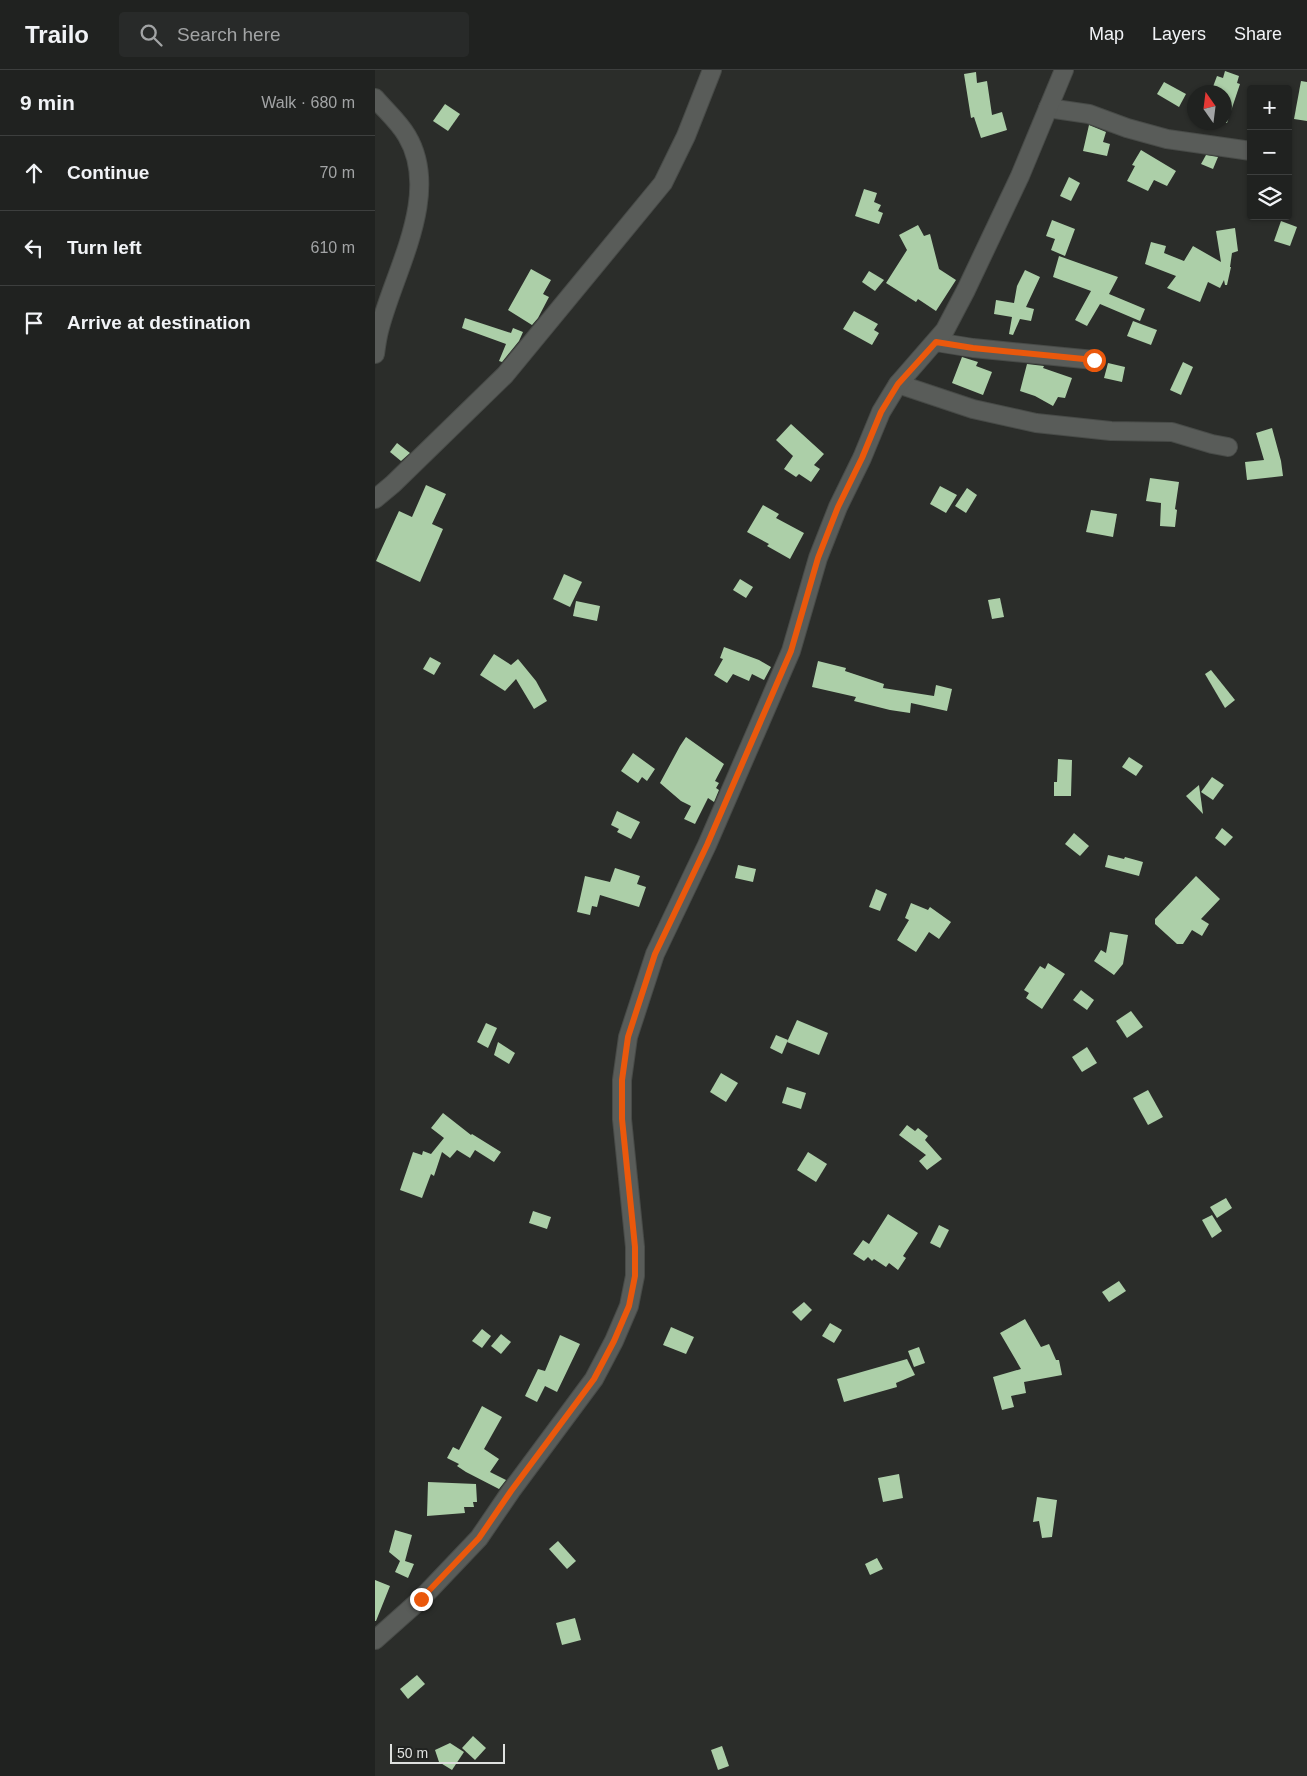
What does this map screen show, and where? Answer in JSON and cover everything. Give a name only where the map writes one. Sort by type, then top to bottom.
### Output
[{"type":"street","points":[[375,499],[393,484],[505,375],[663,183],[686,136],[712,70]]},
{"type":"street","points":[[375,1640],[421,1599],[479,1538],[511,1491],[594,1379],[614,1341],[629,1306],[635,1276],[635,1247],[622,1119],[622,1080],[628,1037],[655,954],[707,845],[791,651],[818,558],[838,507],[862,458],[881,412],[898,384],[945,330],[1020,176],[1064,70]]},
{"type":"street","points":[[375,98],[407,136],[416,158],[419,185],[417,211],[379,331],[375,354]]},
{"type":"street","points":[[1048,108],[1089,114],[1127,128],[1167,139],[1247,150]]},
{"type":"street","points":[[936,342],[973,348],[1094,360]]},
{"type":"street","points":[[898,384],[973,409],[1037,423],[1111,431],[1172,432],[1228,447]]},
{"type":"building","points":[[1225,71],[1239,76],[1237,83],[1240,84],[1232,108],[1232,85],[1214,85],[1217,76],[1223,78]]},
{"type":"building","points":[[976,72],[977,83],[987,81],[992,115],[1002,112],[1007,130],[981,138],[974,117],[971,118],[964,74]]},
{"type":"building","points":[[1301,81],[1307,82],[1307,121],[1294,119]]},
{"type":"building","points":[[1164,82],[1186,94],[1179,107],[1157,94]]},
{"type":"building","points":[[445,104],[460,114],[448,131],[433,121]]},
{"type":"building","points":[[1089,125],[1106,132],[1103,142],[1110,144],[1107,156],[1083,151]]},
{"type":"building","points":[[1141,150],[1176,171],[1167,186],[1154,180],[1148,191],[1127,181],[1135,166],[1132,165]]},
{"type":"building","points":[[1206,155],[1218,157],[1213,169],[1201,164]]},
{"type":"building","points":[[1069,177],[1080,183],[1071,201],[1060,196]]},
{"type":"building","points":[[864,189],[877,193],[874,202],[881,205],[878,211],[883,213],[879,224],[855,216]]},
{"type":"building","points":[[1052,220],[1075,229],[1065,256],[1051,250],[1055,239],[1046,236]]},
{"type":"building","points":[[1281,221],[1297,227],[1290,246],[1274,241]]},
{"type":"building","points":[[918,225],[924,236],[930,234],[939,269],[956,280],[936,311],[918,299],[916,302],[886,283],[907,250],[899,235]]},
{"type":"building","points":[[1235,228],[1238,251],[1232,253],[1227,285],[1225,285],[1224,280],[1220,288],[1208,282],[1200,302],[1167,288],[1176,276],[1145,264],[1151,242],[1166,246],[1164,253],[1184,261],[1193,246],[1221,262],[1216,231]]},
{"type":"building","points":[[1059,256],[1118,277],[1109,294],[1145,309],[1140,321],[1100,304],[1087,326],[1075,320],[1091,291],[1053,277]]},
{"type":"building","points":[[531,269],[551,280],[543,294],[549,297],[532,325],[508,310]]},
{"type":"building","points":[[1025,270],[1040,277],[1026,307],[1034,309],[1031,321],[1020,319],[1013,335],[1009,334],[1012,317],[994,314],[996,300],[1014,303],[1017,286]]},
{"type":"building","points":[[869,271],[884,280],[875,291],[862,282]]},
{"type":"building","points":[[854,311],[878,324],[874,330],[879,333],[872,345],[843,329]]},
{"type":"building","points":[[465,318],[511,333],[513,328],[523,332],[519,341],[502,362],[499,361],[506,344],[462,328]]},
{"type":"building","points":[[1133,321],[1157,330],[1151,345],[1127,336]]},
{"type":"building","points":[[962,357],[978,362],[976,366],[992,372],[983,395],[952,383]]},
{"type":"building","points":[[1183,362],[1193,367],[1181,395],[1170,390]]},
{"type":"building","points":[[1108,363],[1125,367],[1122,382],[1104,378]]},
{"type":"building","points":[[1027,364],[1044,366],[1043,368],[1072,378],[1065,398],[1058,397],[1053,406],[1035,396],[1020,391]]},
{"type":"building","points":[[791,424],[824,454],[814,465],[820,469],[811,482],[799,474],[796,477],[784,469],[793,456],[776,440]]},
{"type":"building","points":[[1272,428],[1283,476],[1247,480],[1245,462],[1264,460],[1256,433]]},
{"type":"building","points":[[397,443],[410,453],[401,461],[390,452]]},
{"type":"building","points":[[1150,478],[1179,482],[1175,509],[1177,510],[1175,527],[1160,526],[1161,503],[1146,501]]},
{"type":"building","points":[[426,485],[446,494],[432,524],[443,529],[420,582],[376,561],[399,511],[412,517]]},
{"type":"building","points":[[940,486],[957,495],[946,513],[930,504]]},
{"type":"building","points":[[967,488],[977,495],[966,513],[955,506]]},
{"type":"building","points":[[763,505],[779,514],[776,518],[804,533],[790,559],[767,546],[769,544],[747,532]]},
{"type":"building","points":[[1091,510],[1117,514],[1113,537],[1086,532]]},
{"type":"building","points":[[564,574],[582,582],[570,607],[553,599]]},
{"type":"building","points":[[740,579],[753,587],[746,598],[733,590]]},
{"type":"building","points":[[1000,598],[1004,617],[992,619],[988,600]]},
{"type":"building","points":[[576,601],[600,606],[597,621],[573,616]]},
{"type":"building","points":[[724,647],[759,660],[771,667],[764,680],[752,674],[749,681],[733,674],[727,683],[714,675],[723,659],[720,658]]},
{"type":"building","points":[[494,654],[511,665],[518,659],[536,681],[547,701],[534,709],[516,679],[505,691],[480,675]]},
{"type":"building","points":[[430,657],[441,663],[434,675],[423,669]]},
{"type":"building","points":[[818,661],[846,668],[845,671],[884,684],[883,688],[934,696],[936,685],[952,689],[947,711],[911,703],[910,713],[890,710],[854,701],[856,697],[812,687]]},
{"type":"building","points":[[1211,670],[1235,700],[1225,708],[1205,674]]},
{"type":"building","points":[[686,737],[724,764],[715,781],[719,783],[716,788],[719,790],[714,802],[708,798],[695,824],[684,819],[691,806],[681,801],[660,783]]},
{"type":"building","points":[[633,753],[655,769],[647,781],[642,777],[638,783],[621,771]]},
{"type":"building","points":[[1129,757],[1143,766],[1136,776],[1122,767]]},
{"type":"building","points":[[1058,759],[1072,760],[1071,796],[1054,796],[1054,782],[1057,782]]},
{"type":"building","points":[[1212,777],[1224,785],[1213,800],[1201,792]]},
{"type":"building","points":[[1199,785],[1203,814],[1186,796]]},
{"type":"building","points":[[617,811],[640,822],[631,839],[617,832],[619,829],[611,825]]},
{"type":"building","points":[[1222,828],[1233,837],[1225,846],[1215,838]]},
{"type":"building","points":[[1074,833],[1089,846],[1080,856],[1065,844]]},
{"type":"building","points":[[1108,855],[1143,862],[1139,876],[1105,867]]},
{"type":"building","points":[[738,865],[756,869],[753,882],[735,878]]},
{"type":"building","points":[[615,868],[640,876],[637,884],[646,887],[639,907],[600,895],[597,907],[592,906],[590,915],[577,912],[585,876],[610,882]]},
{"type":"building","points":[[1196,876],[1220,899],[1201,919],[1209,924],[1202,936],[1192,930],[1183,944],[1177,944],[1155,924],[1155,919]]},
{"type":"building","points":[[876,889],[887,894],[880,911],[869,907]]},
{"type":"building","points":[[911,903],[928,910],[930,907],[951,922],[939,939],[929,932],[916,952],[897,940],[909,920],[905,918]]},
{"type":"building","points":[[1110,932],[1128,935],[1123,964],[1114,975],[1094,961],[1101,950],[1106,953]]},
{"type":"building","points":[[1048,963],[1065,974],[1042,1009],[1026,998],[1029,993],[1024,990],[1040,966],[1045,969]]},
{"type":"building","points":[[1081,990],[1094,1000],[1087,1010],[1073,1000]]},
{"type":"building","points":[[1131,1011],[1143,1027],[1127,1038],[1116,1021]]},
{"type":"building","points":[[797,1020],[828,1033],[819,1055],[787,1042]]},
{"type":"building","points":[[486,1023],[497,1028],[488,1048],[477,1042]]},
{"type":"building","points":[[776,1035],[788,1040],[782,1054],[770,1048]]},
{"type":"building","points":[[498,1042],[515,1053],[509,1064],[494,1055]]},
{"type":"building","points":[[1087,1047],[1097,1063],[1082,1072],[1072,1057]]},
{"type":"building","points":[[721,1073],[738,1083],[726,1102],[710,1092]]},
{"type":"building","points":[[787,1087],[806,1093],[801,1109],[782,1103]]},
{"type":"building","points":[[1148,1090],[1163,1117],[1148,1125],[1133,1098]]},
{"type":"building","points":[[443,1113],[471,1135],[501,1152],[494,1162],[475,1150],[470,1158],[457,1150],[450,1158],[442,1152],[434,1176],[431,1174],[422,1198],[400,1190],[413,1152],[422,1155],[423,1151],[431,1154],[444,1138],[431,1128]]},
{"type":"building","points":[[907,1125],[915,1131],[918,1128],[928,1136],[925,1140],[942,1159],[927,1170],[919,1161],[926,1155],[899,1135]]},
{"type":"building","points":[[808,1152],[827,1164],[816,1182],[797,1170]]},
{"type":"building","points":[[1226,1198],[1232,1208],[1217,1218],[1210,1207]]},
{"type":"building","points":[[533,1211],[551,1217],[547,1229],[529,1223]]},
{"type":"building","points":[[888,1214],[918,1233],[903,1256],[906,1258],[898,1270],[889,1263],[886,1267],[874,1259],[872,1261],[868,1257],[864,1261],[853,1254],[863,1240],[869,1244]]},
{"type":"building","points":[[1212,1215],[1222,1231],[1212,1238],[1202,1220]]},
{"type":"building","points":[[939,1225],[949,1230],[940,1248],[930,1243]]},
{"type":"building","points":[[1119,1281],[1126,1291],[1109,1302],[1102,1292]]},
{"type":"building","points":[[804,1302],[812,1310],[801,1321],[792,1312]]},
{"type":"building","points":[[1025,1319],[1041,1347],[1049,1344],[1056,1360],[1059,1360],[1062,1375],[1024,1382],[1026,1393],[1011,1396],[1014,1407],[1002,1410],[993,1377],[1021,1369],[1000,1333]]},
{"type":"building","points":[[830,1323],[842,1330],[834,1343],[822,1336]]},
{"type":"building","points":[[671,1327],[694,1337],[686,1354],[663,1345]]},
{"type":"building","points":[[482,1329],[491,1336],[482,1348],[472,1341]]},
{"type":"building","points":[[501,1334],[511,1342],[501,1354],[491,1346]]},
{"type":"building","points":[[560,1335],[580,1344],[557,1392],[545,1386],[537,1402],[525,1396],[538,1369],[545,1371]]},
{"type":"building","points":[[919,1347],[925,1363],[914,1367],[908,1351]]},
{"type":"building","points":[[907,1359],[915,1375],[896,1383],[897,1387],[844,1402],[837,1379]]},
{"type":"building","points":[[482,1406],[502,1417],[484,1449],[499,1459],[490,1472],[506,1480],[499,1489],[466,1472],[457,1466],[459,1464],[447,1458],[453,1447],[459,1450]]},
{"type":"building","points":[[899,1474],[903,1498],[883,1502],[878,1478]]},
{"type":"building","points":[[428,1482],[476,1484],[477,1502],[473,1502],[474,1507],[464,1507],[465,1513],[427,1516]]},
{"type":"building","points":[[1037,1497],[1057,1500],[1052,1537],[1042,1538],[1039,1521],[1033,1522]]},
{"type":"building","points":[[395,1530],[412,1535],[405,1561],[414,1564],[408,1578],[395,1572],[400,1561],[389,1552]]},
{"type":"building","points":[[558,1541],[576,1561],[567,1569],[549,1549]]},
{"type":"building","points":[[877,1558],[883,1569],[870,1575],[865,1564]]},
{"type":"building","points":[[375,1580],[390,1586],[376,1621],[375,1621]]},
{"type":"building","points":[[575,1618],[581,1640],[562,1645],[556,1623]]},
{"type":"building","points":[[417,1675],[425,1684],[408,1699],[400,1689]]},
{"type":"building","points":[[473,1736],[486,1748],[475,1760],[462,1748]]},
{"type":"building","points":[[450,1743],[464,1752],[452,1770],[439,1762],[435,1750]]},
{"type":"building","points":[[722,1746],[729,1766],[718,1770],[711,1750]]},
{"type":"route","points":[[421,1599],[479,1538],[511,1491],[594,1379],[614,1341],[629,1306],[635,1276],[635,1247],[622,1119],[622,1080],[628,1037],[655,954],[707,845],[791,651],[818,558],[838,507],[862,458],[881,412],[898,384],[936,342],[973,348],[1094,360]]}]
